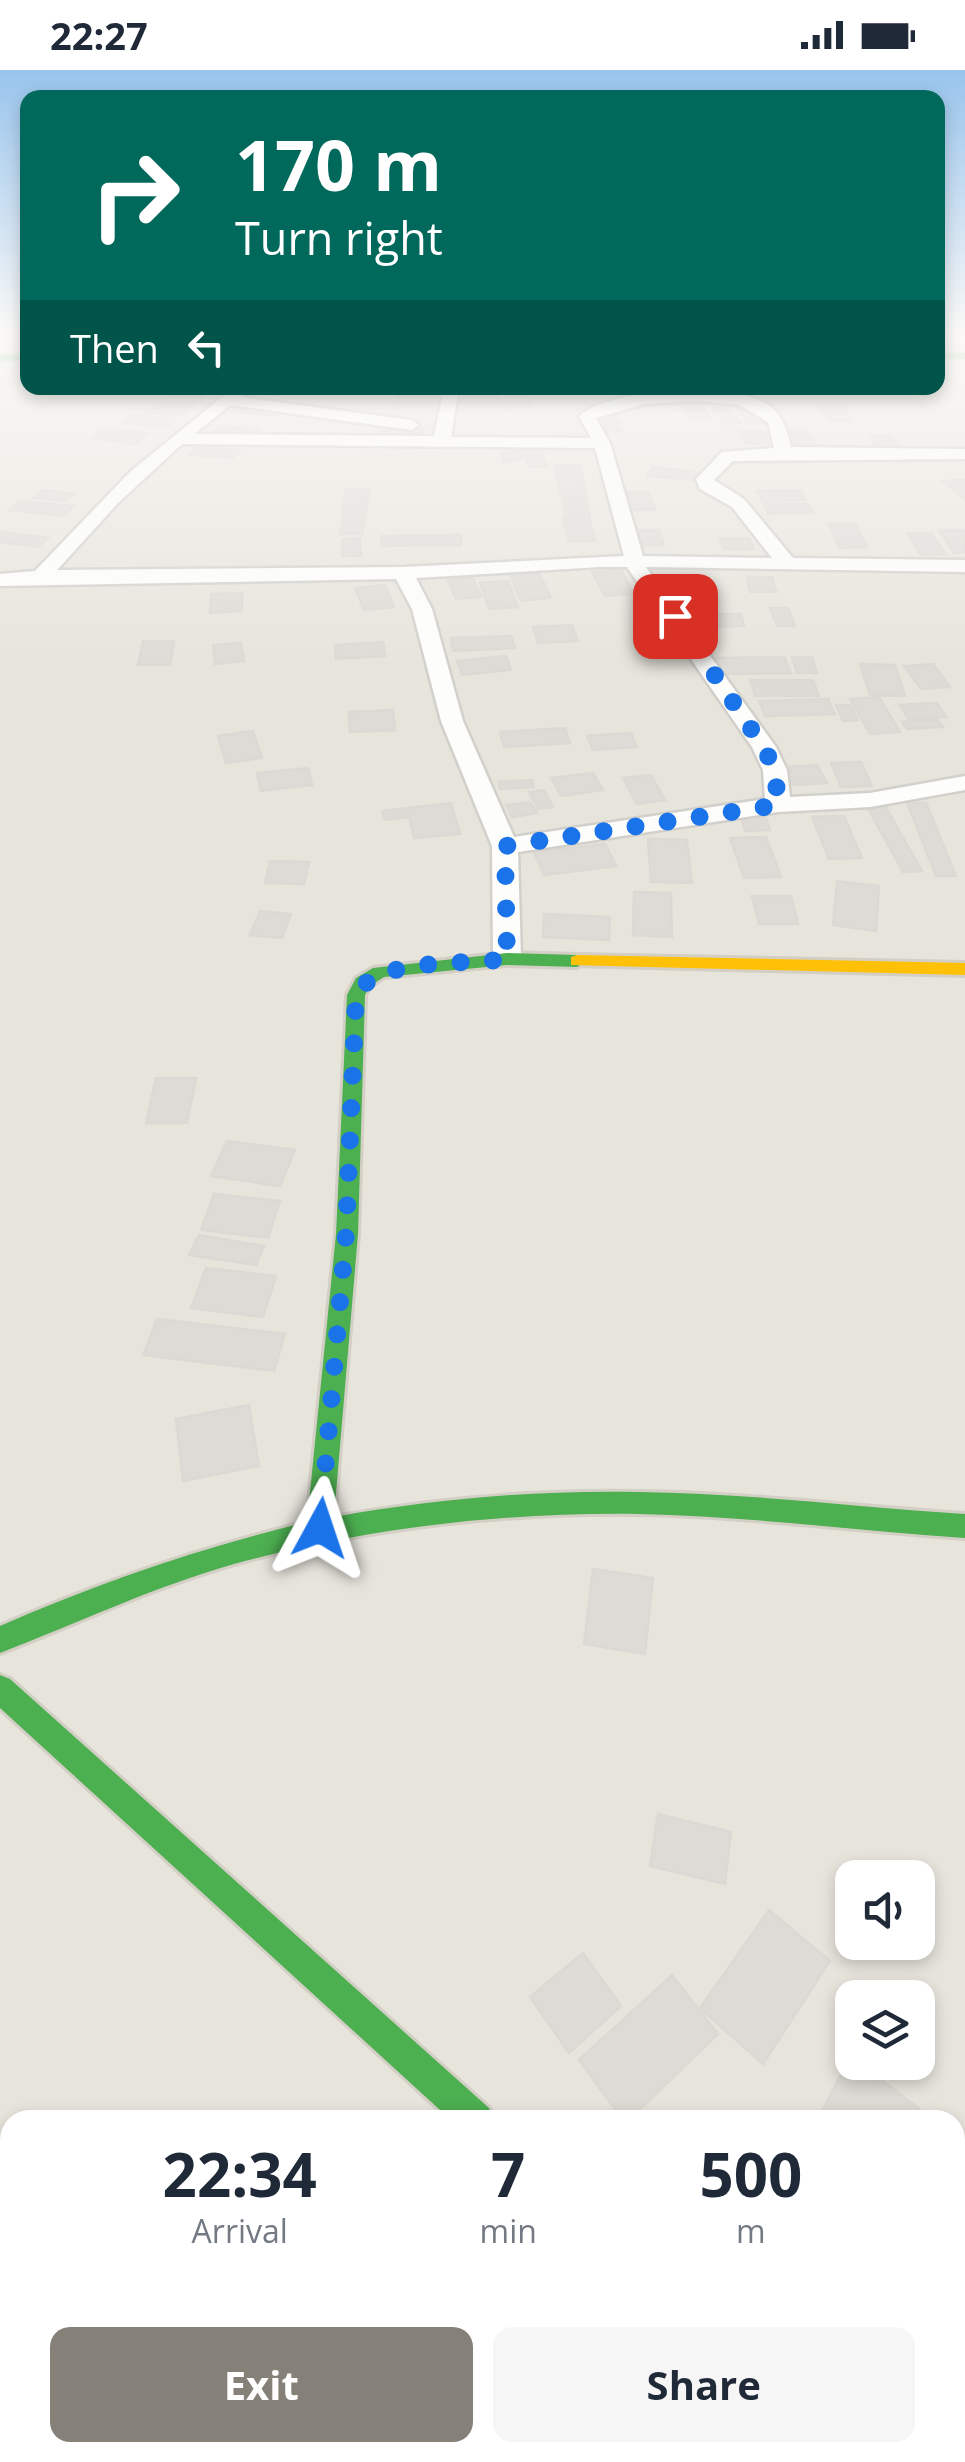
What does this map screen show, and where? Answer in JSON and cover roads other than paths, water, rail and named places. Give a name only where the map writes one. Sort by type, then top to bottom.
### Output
[{"type":"street","points":[[41,576],[97,511],[170,445]]},
{"type":"street","points":[[602,445],[634,562],[764,748],[775,770],[778,805]]},
{"type":"street","points":[[782,445],[784,452]]},
{"type":"street","points":[[786,562],[738,504],[706,485],[706,479],[728,456],[784,452],[965,454]]},
{"type":"street","points":[[0,580],[41,576],[403,574],[634,562],[786,562],[962,571]]},
{"type":"street","points":[[403,574],[422,609],[452,721],[505,846],[507,959]]},
{"type":"street","points":[[505,846],[778,805],[870,800],[965,782]]},
{"type":"street","points":[[320,1528],[346,1234],[356,995],[363,982],[379,972],[507,959],[965,969]]},
{"type":"street","points":[[0,1640],[88,1600],[320,1528],[526,1504],[596,1502],[965,1526]]},
{"type":"street","points":[[0,1689],[465,2110]]}]
